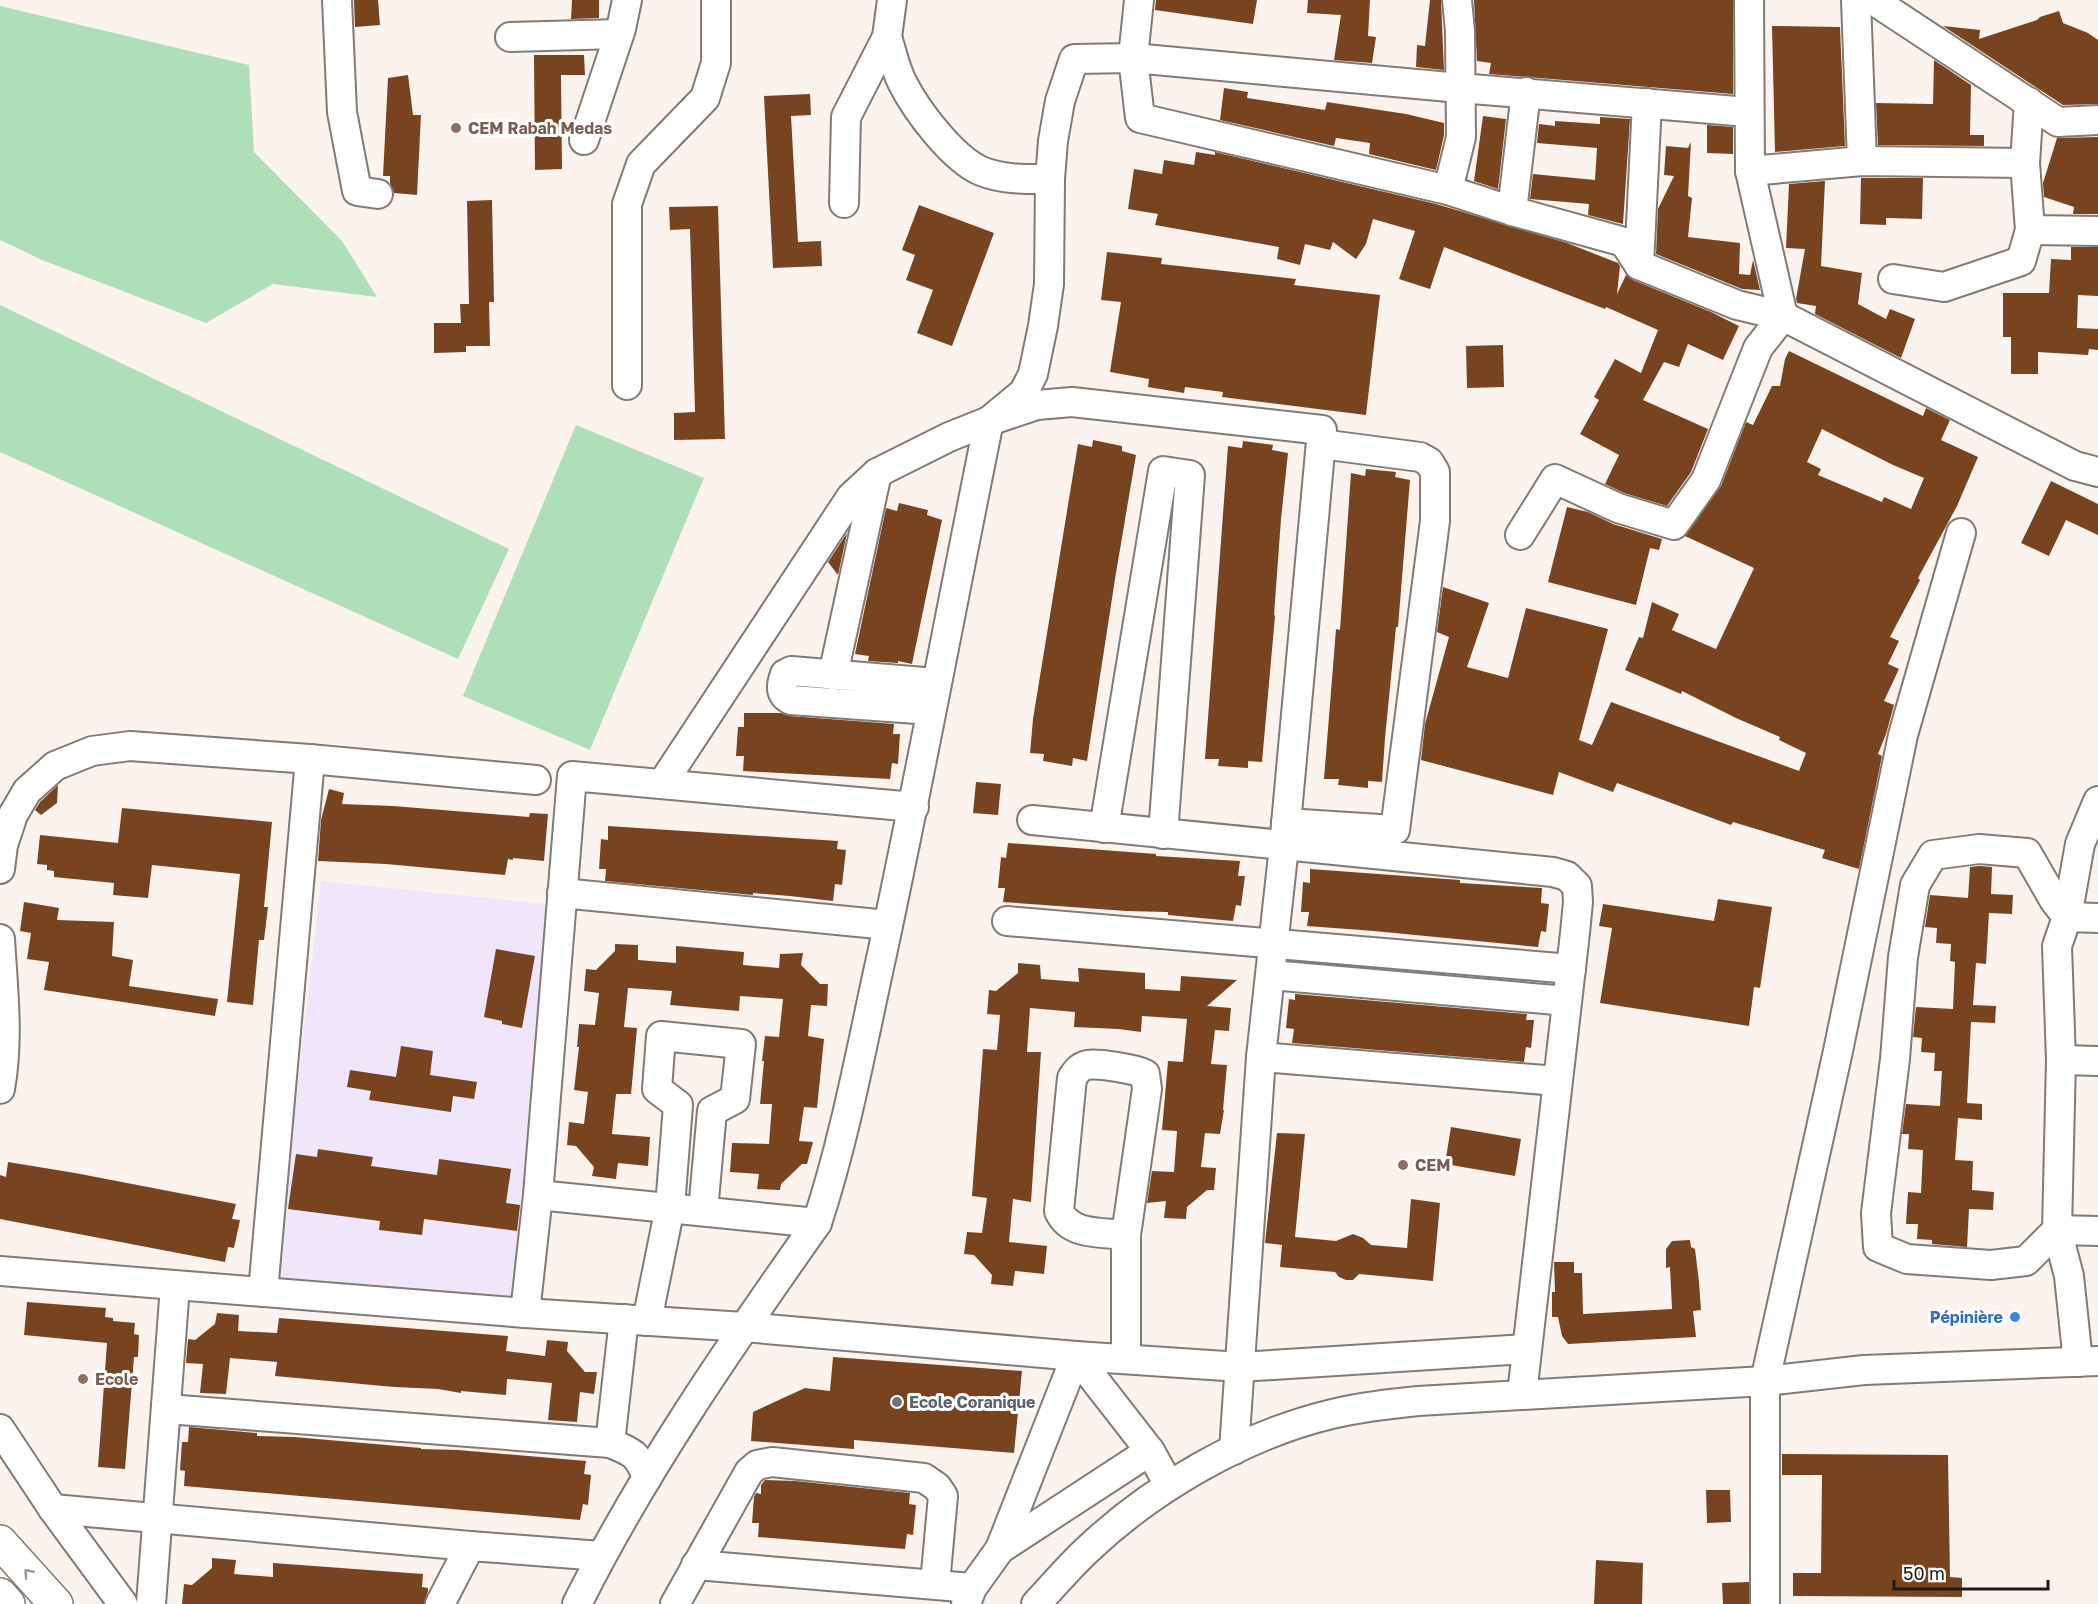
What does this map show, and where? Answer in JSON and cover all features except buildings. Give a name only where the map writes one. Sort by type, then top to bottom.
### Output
[{"type":"highway","points":[[0,1542],[56,1604]]},
{"type":"highway","points":[[0,1595],[8,1604]]},
{"type":"street","points":[[337,0],[342,112],[357,191],[378,194]]},
{"type":"street","points":[[584,141],[619,34],[627,0]]},
{"type":"street","points":[[627,385],[627,204],[641,164],[705,98],[716,63],[716,0]]},
{"type":"street","points":[[844,203],[846,117],[887,37],[892,0]]},
{"type":"street","points":[[1138,0],[1133,58],[1140,118],[1448,190],[1512,211],[1624,242],[1639,265],[1737,305],[1783,316],[2076,466],[2098,472]]},
{"type":"street","points":[[1448,190],[1461,137],[1460,31],[1457,0]]},
{"type":"street","points":[[1749,0],[1750,171],[1783,316]]},
{"type":"street","points":[[1856,0],[1862,161]]},
{"type":"street","points":[[1873,0],[2058,122],[2098,120]]},
{"type":"street","points":[[510,37],[619,34]]},
{"type":"street","points":[[887,37],[902,81],[928,122],[953,152],[981,171],[1012,179],[1050,179]]},
{"type":"street","points":[[577,1604],[601,1556],[647,1478],[744,1327],[817,1223],[841,1141],[914,807],[933,696],[989,421],[1024,392],[1033,374],[1049,284],[1050,179],[1053,141],[1060,101],[1074,59],[1133,58],[1748,112]]},
{"type":"street","points":[[1512,211],[1526,92]]},
{"type":"street","points":[[1893,279],[1944,287],[2021,261],[2030,230],[2025,163],[2029,102]]},
{"type":"street","points":[[1639,265],[1647,103]]},
{"type":"street","points":[[1750,171],[1862,161],[2025,163]]},
{"type":"street","points":[[2030,230],[2098,231]]},
{"type":"street","points":[[1520,535],[1555,480],[1618,508],[1674,525],[1706,480],[1758,348],[1783,316]]},
{"type":"street","points":[[662,784],[851,497],[877,473],[928,447],[989,421],[1037,405],[1072,402],[1322,430],[1262,1056],[1234,1450]]},
{"type":"street","points":[[1032,820],[1163,834],[1285,834],[1395,830],[1435,521],[1435,472],[1429,462],[1420,457],[1321,444]]},
{"type":"street","points":[[1104,828],[1163,471],[1190,475],[1163,834]]},
{"type":"street","points":[[833,675],[877,473]]},
{"type":"street","points":[[1765,1604],[1765,1381],[1838,1051],[1903,735],[1961,533]]},
{"type":"street","points":[[791,671],[833,675],[933,696],[791,700],[784,697],[782,693],[785,674],[791,671]]},
{"type":"street","points":[[0,869],[6,835],[13,815],[27,791],[55,766],[92,751],[130,746],[310,759],[536,780]]},
{"type":"street","points":[[262,1292],[310,759]]},
{"type":"street","points":[[525,1313],[572,776],[914,807]]},
{"type":"street","points":[[1036,1604],[1086,1550],[1169,1485],[1234,1450],[1284,1428],[1331,1414],[1363,1407],[1418,1401],[1765,1381],[1864,1370],[2088,1361],[2057,1230],[2061,1060],[2057,946],[2067,917],[2080,844],[2098,801]]},
{"type":"street","points":[[1285,834],[1553,872],[1567,876],[1577,886],[1578,902],[1571,969],[1522,1394]]},
{"type":"street","points":[[2067,917],[2054,900],[2027,853],[1979,849],[1933,855],[1915,885],[1903,957],[1895,1059],[1876,1213],[1878,1247],[1907,1259],[1991,1265],[2026,1261],[2057,1230],[2098,1231]]},
{"type":"street","points":[[562,893],[888,925]]},
{"type":"street","points":[[2067,917],[2098,918]]},
{"type":"street","points":[[1007,921],[1571,969]]},
{"type":"street","points":[[0,939],[6,1024],[4,1066],[0,1089]]},
{"type":"street","points":[[1270,975],[1567,1001]]},
{"type":"street","points":[[610,1443],[635,1320],[670,1207],[678,1105],[657,1089],[661,1036],[741,1044],[735,1099],[712,1111],[703,1211]]},
{"type":"street","points":[[1262,1056],[1557,1081]]},
{"type":"street","points":[[2061,1060],[2098,1061]]},
{"type":"street","points":[[1126,1234],[1074,1228],[1063,1220],[1059,1211],[1072,1078],[1077,1070],[1087,1065],[1135,1069],[1146,1074],[1147,1089],[1126,1234],[1126,1359]]},
{"type":"street","points":[[537,1196],[670,1207],[817,1223]]},
{"type":"street","points":[[0,1271],[1240,1367],[1526,1349]]},
{"type":"street","points":[[151,1604],[175,1286]]},
{"type":"street","points":[[1076,1356],[1150,1451],[1169,1485]]},
{"type":"street","points":[[696,1565],[935,1584],[969,1596],[1000,1549],[1076,1356]]},
{"type":"street","points":[[166,1409],[610,1443],[626,1449],[642,1462],[647,1478]]},
{"type":"street","points":[[0,1429],[53,1509],[123,1604]]},
{"type":"street","points":[[1000,1549],[1150,1451]]},
{"type":"street","points":[[675,1604],[749,1472],[757,1465],[772,1462],[924,1478],[937,1486],[943,1496],[935,1584]]},
{"type":"street","points":[[53,1509],[601,1556]]},
{"type":"street","points":[[440,1604],[470,1546]]},
{"type":"shaded area","points":[[321,881],[548,904],[513,1298],[276,1278]]},
{"type":"green space","points":[[0,6],[249,65],[254,152],[342,241],[377,297],[273,284],[206,323],[42,260],[0,240]]},
{"type":"green space","points":[[0,305],[509,549],[458,659],[0,452]]},
{"type":"green space","points":[[576,425],[704,478],[590,750],[463,696]]},
{"type":"place","name":"CEM Rabah Medas","points":[[456,128]]},
{"type":"place","name":"CEM","points":[[1403,1165]]},
{"type":"place","name":"Pépinière","points":[[2015,1317]]},
{"type":"place","name":"Ecole","points":[[83,1379]]},
{"type":"place","name":"Ecole Coranique","points":[[897,1402]]}]
